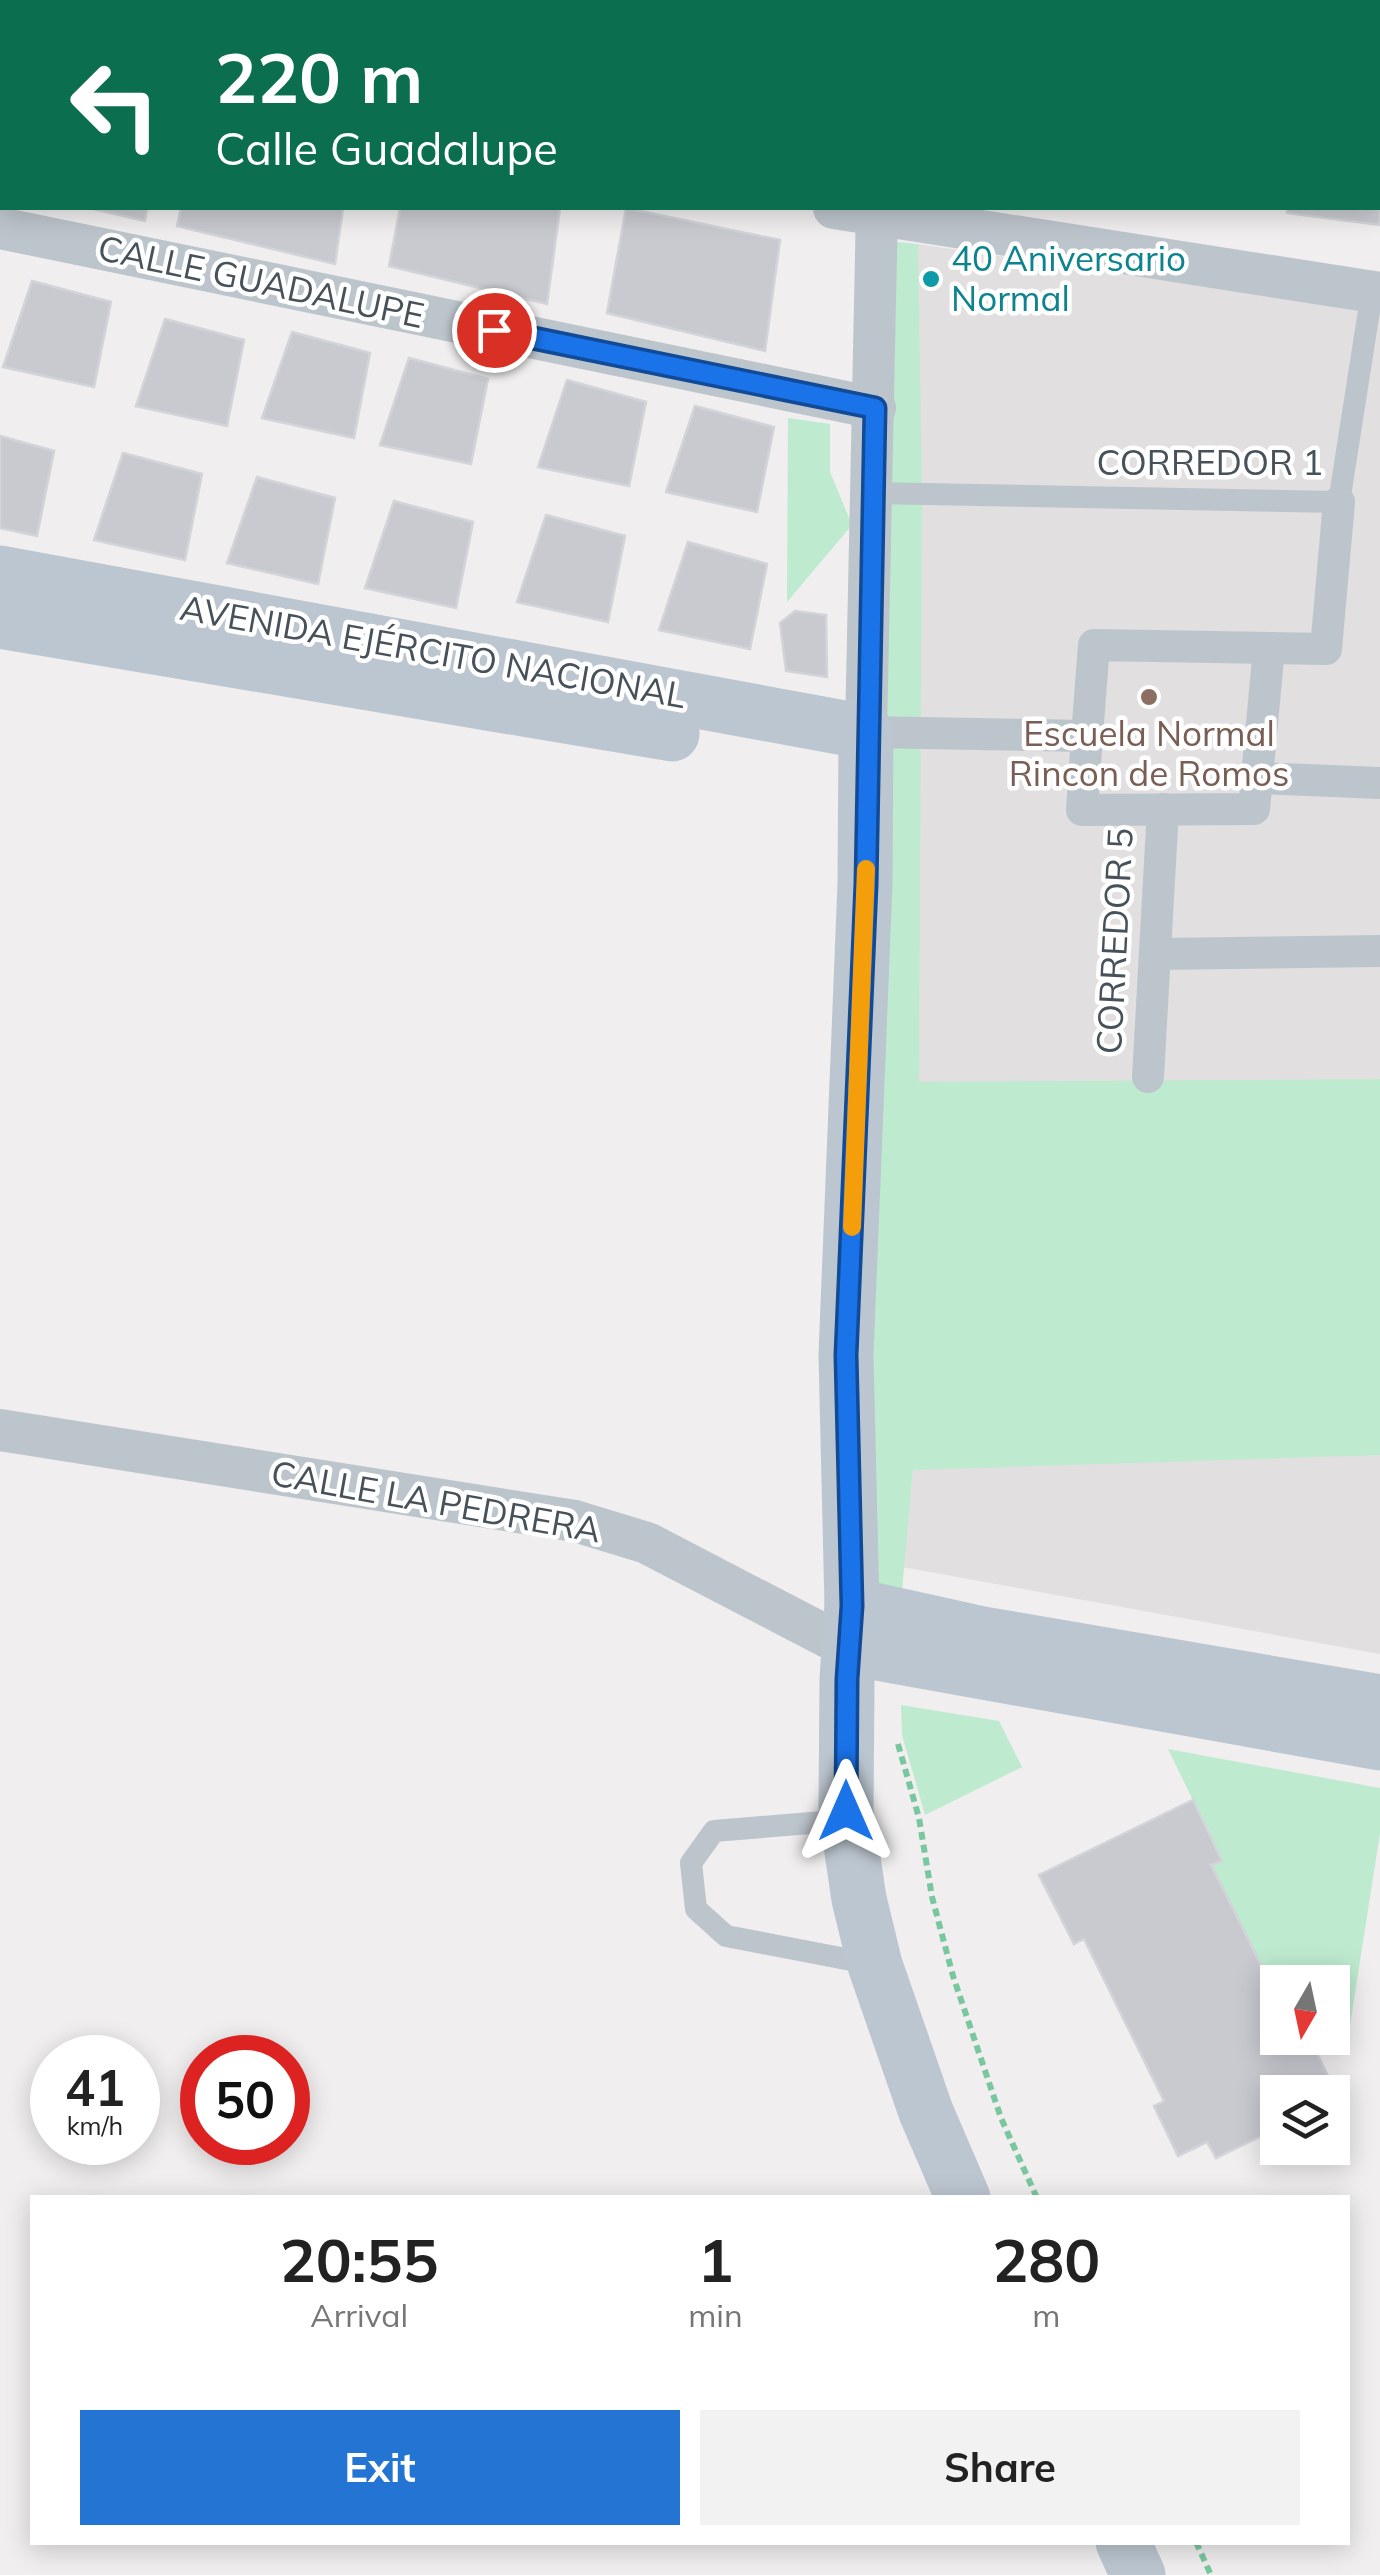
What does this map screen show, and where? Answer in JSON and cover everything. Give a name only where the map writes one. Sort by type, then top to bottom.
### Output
[{"type":"main road","name":"AVENIDA EJÉRCITO NACIONAL","points":[[0,572],[866,751]]},
{"type":"main road","name":"AVENIDA EJÉRCITO NACIONAL","points":[[0,621],[866,751]]},
{"type":"main road","points":[[866,751],[866,884],[846,1355],[851,1627],[848,1820],[859,1898],[875,1965],[926,2112],[962,2195]]},
{"type":"main road","name":"CALLE LA PEDRERA","points":[[851,1627],[982,1634],[1380,1702]]},
{"type":"main road","name":"CALLE LA PEDRERA","points":[[851,1627],[1380,1742]]},
{"type":"main road","points":[[1124,2545],[1138,2575]]},
{"type":"street","points":[[1087,736],[866,751],[877,212],[1376,293]]},
{"type":"street","name":"CALLE GUADALUPE","points":[[0,228],[875,408]]},
{"type":"street","points":[[1269,648],[1254,809],[1082,810],[1094,645],[1269,648],[1326,649],[1339,502]]},
{"type":"street","points":[[1257,778],[1380,783]]},
{"type":"street","name":"CORREDOR 5","points":[[1148,1077],[1163,809]]},
{"type":"street","points":[[1155,954],[1380,952]]},
{"type":"street","name":"CALLE LA PEDRERA","points":[[0,1430],[575,1521],[647,1543],[851,1627]]},
{"type":"lane","name":"CORREDOR 1","points":[[872,492],[1339,502],[1376,293]]},
{"type":"lane","points":[[848,1820],[714,1831],[691,1862],[696,1908],[726,1936],[875,1965]]},
{"type":"path","points":[[895,1734],[953,1976],[1001,2118],[1035,2195]]},
{"type":"path","points":[[1197,2545],[1211,2575]]},
{"type":"shaded area","name":"Escuela Normal Rincon de Romos","points":[[918,244],[1380,312],[1380,1654],[902,1567],[913,1470],[919,1083]]},
{"type":"green space","points":[[888,241],[918,244],[922,495],[919,1082],[1380,1079],[1380,1455],[913,1470],[901,1602],[863,1601]]},
{"type":"green space","points":[[788,418],[830,424],[830,472],[852,525],[787,602]]},
{"type":"green space","points":[[901,1705],[999,1721],[1022,1767],[925,1815],[902,1735]]},
{"type":"green space","points":[[1168,1749],[1380,1788],[1380,1833],[1350,2025],[1350,1965],[1260,1965],[1211,1865],[1222,1860]]},
{"type":"building","points":[[98,210],[147,210],[145,221]]},
{"type":"building","points":[[181,210],[343,210],[335,264],[177,226]]},
{"type":"building","points":[[400,210],[560,210],[547,304],[389,266]]},
{"type":"building","points":[[626,210],[780,240],[765,351],[607,313]]},
{"type":"building","points":[[1380,210],[1380,225],[1287,213]]},
{"type":"building","points":[[32,281],[111,302],[94,387],[3,367]]},
{"type":"building","points":[[165,319],[244,340],[227,426],[136,406]]},
{"type":"building","points":[[292,332],[370,353],[354,438],[262,418]]},
{"type":"building","points":[[409,358],[488,379],[471,464],[380,445]]},
{"type":"building","points":[[567,380],[646,402],[629,486],[538,467]]},
{"type":"building","points":[[695,406],[774,427],[757,512],[666,492]]},
{"type":"building","points":[[0,436],[54,451],[37,536],[0,528]]},
{"type":"building","points":[[123,453],[202,474],[185,560],[94,540]]},
{"type":"building","points":[[257,477],[335,498],[318,584],[227,563]]},
{"type":"building","points":[[394,501],[473,522],[456,608],[365,588]]},
{"type":"building","points":[[546,515],[625,536],[608,622],[517,602]]},
{"type":"building","points":[[688,542],[767,564],[750,649],[659,630]]},
{"type":"building","points":[[795,611],[826,615],[827,677],[786,671],[780,623]]},
{"type":"building","points":[[1193,1800],[1222,1861],[1211,1865],[1261,1965],[1260,2055],[1318,2055],[1328,2075],[1260,2075],[1260,2137],[1216,2158],[1207,2142],[1178,2156],[1154,2106],[1164,2101],[1084,1939],[1074,1944],[1039,1875]]},
{"type":"slow traffic","points":[[852,1227],[866,869]]},
{"type":"place","name":"40 Aniversario Normal","points":[[931,279]]},
{"type":"place","name":"Escuela Normal Rincon de Romos","points":[[1149,697]]},
{"type":"route","points":[[494,330],[875,408],[866,884],[846,1355],[852,1606],[846,1811]]}]
